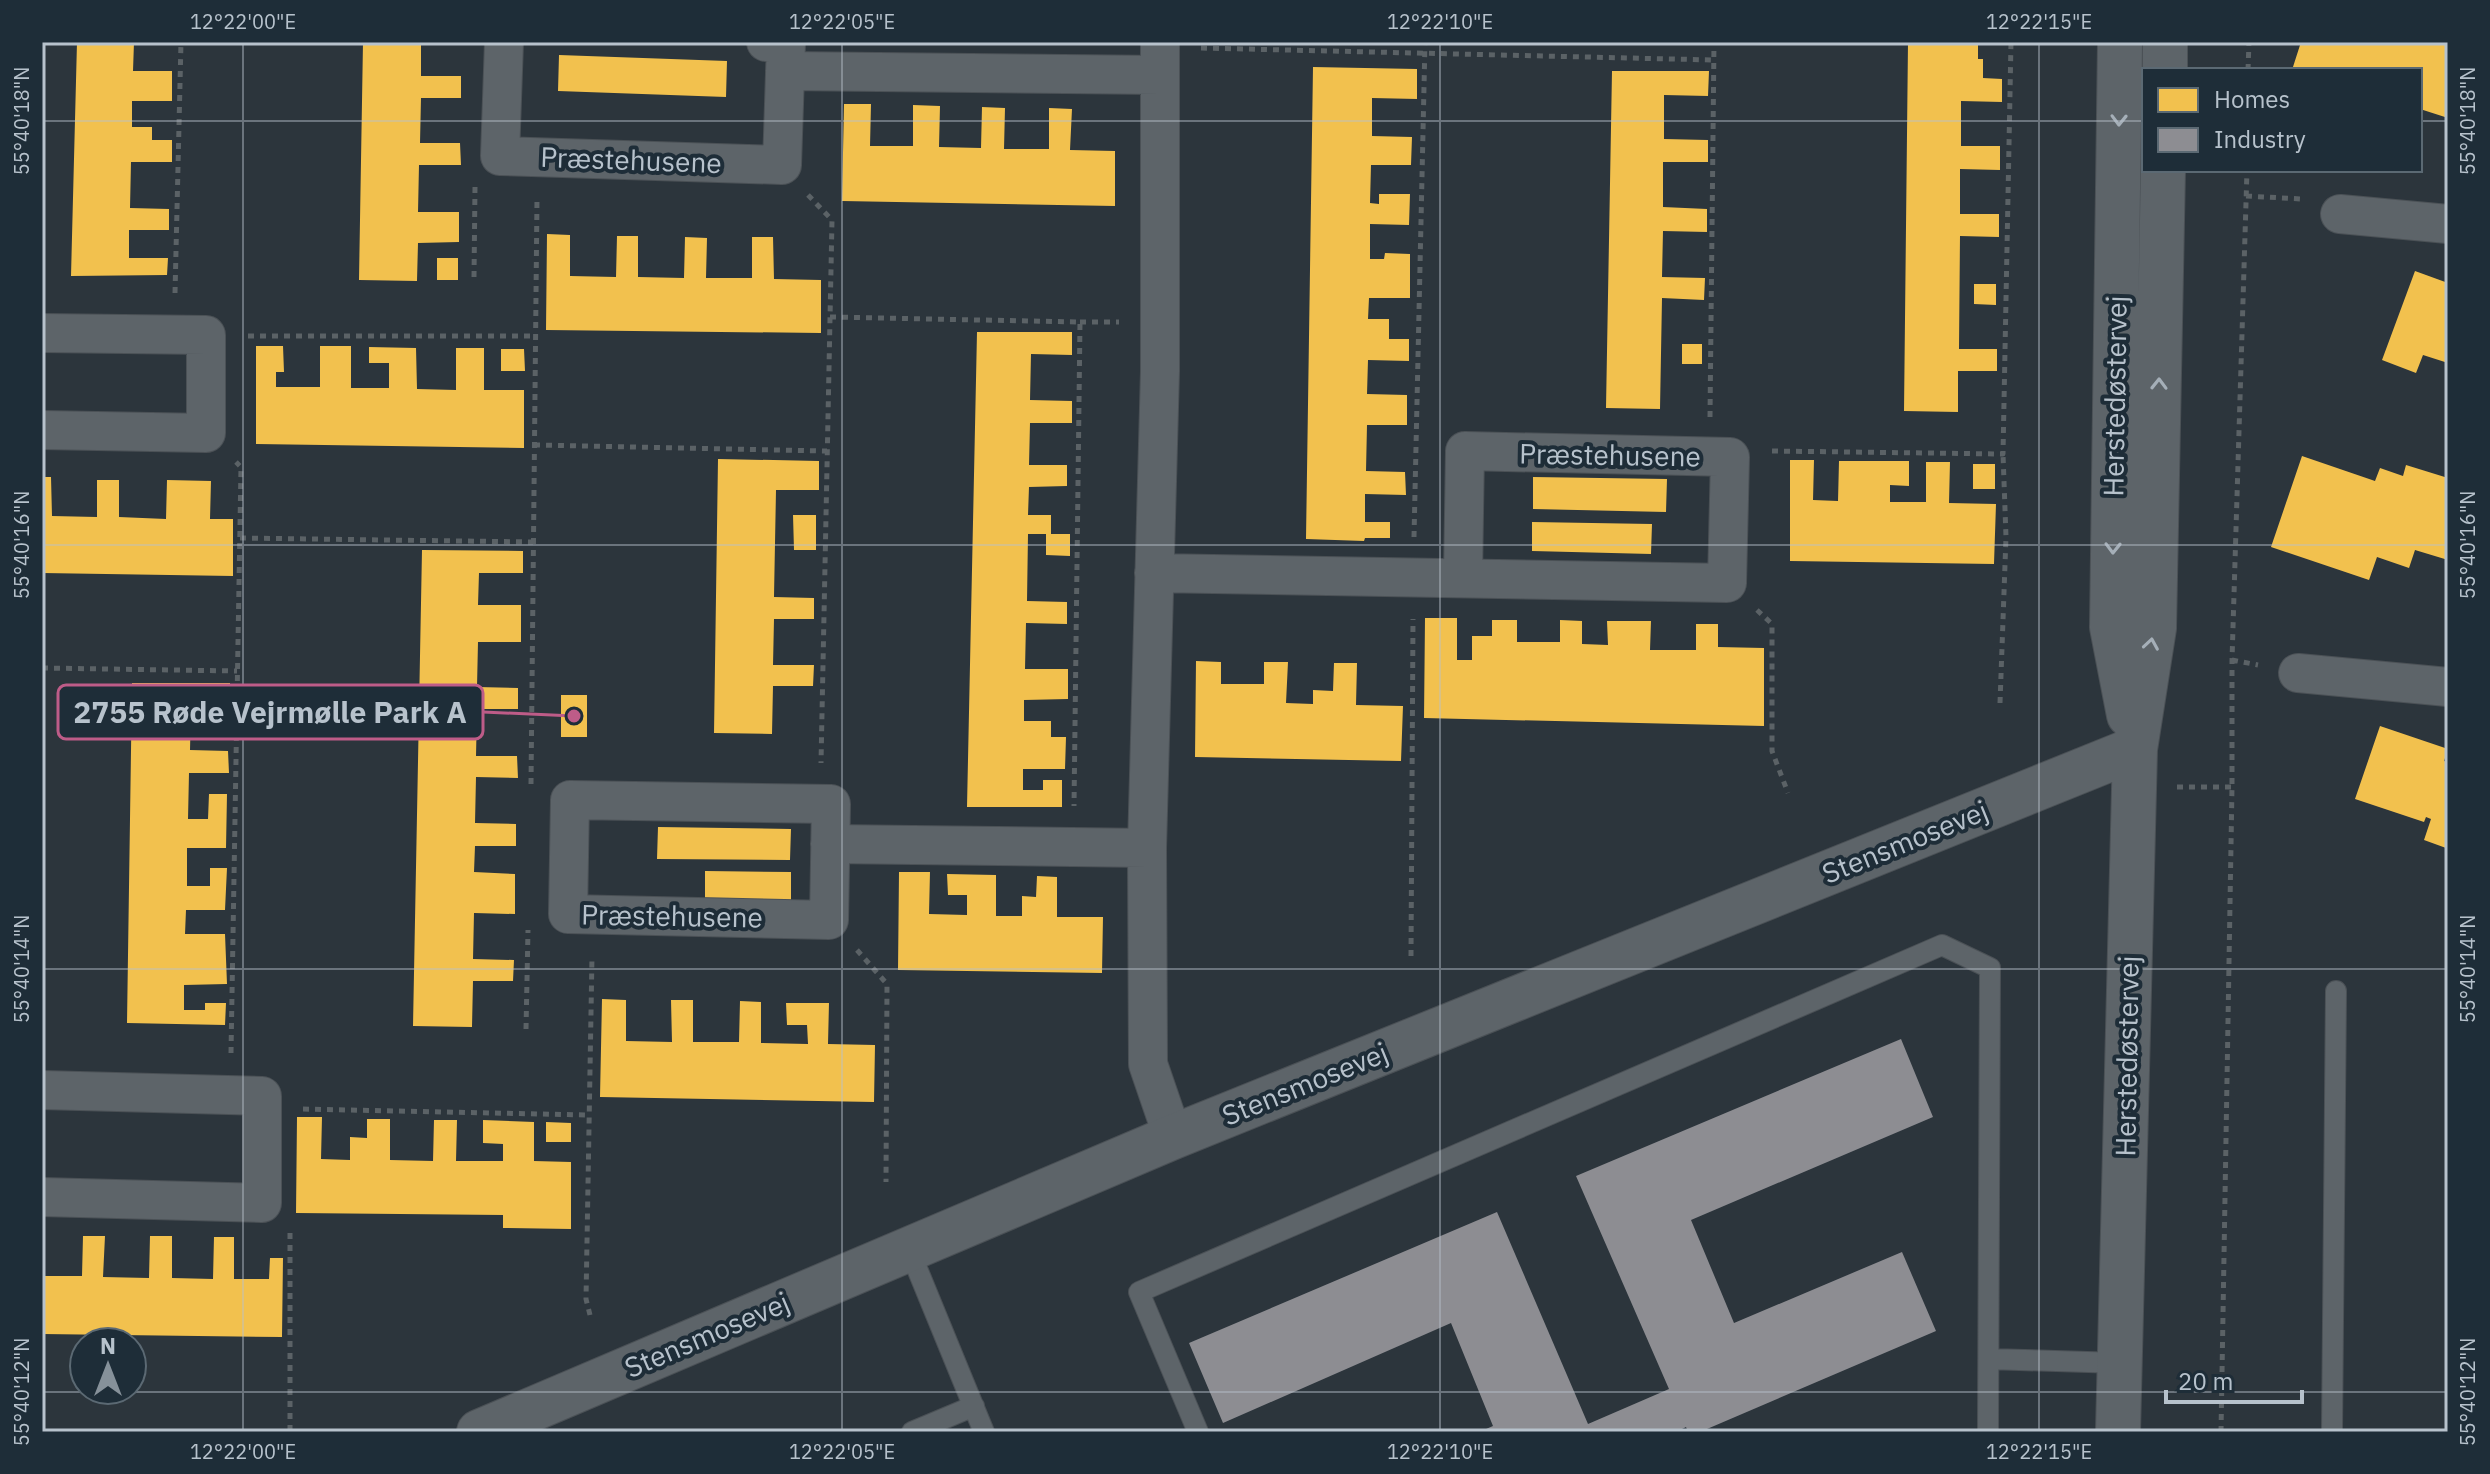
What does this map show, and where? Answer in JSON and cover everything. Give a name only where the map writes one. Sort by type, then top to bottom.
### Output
[{"type":"street","name":"Præstehusene","points":[[504,42],[500,156],[782,165]]},
{"type":"street","name":"Herstedøstervej","points":[[2120,42],[2112,627],[2135,749]]},
{"type":"street","points":[[2165,42],[2165,68]]},
{"type":"street","points":[[782,165],[775,56],[1160,55],[1160,371],[1147,848],[1148,1064],[1173,1137]]},
{"type":"street","name":"Herstedøstervej","points":[[2118,1432],[2135,749],[2154,628],[2163,172]]},
{"type":"street","points":[[2340,214],[2448,224]]},
{"type":"street","points":[[42,333],[190,335],[206,433],[42,430]]},
{"type":"street","name":"Præstehusene","points":[[1463,576],[1465,451],[1720,457],[1727,583]]},
{"type":"street","points":[[1154,573],[1727,583]]},
{"type":"street","points":[[2298,673],[2448,687]]},
{"type":"street","name":"Stensmosevej","points":[[479,1432],[1173,1137],[2135,749]]},
{"type":"street","points":[[570,800],[831,804],[829,920]]},
{"type":"street","name":"Præstehusene","points":[[570,800],[568,914],[829,920]]},
{"type":"street","points":[[830,844],[1147,848]]},
{"type":"street","points":[[42,1090],[246,1102],[262,1203],[42,1197]]},
{"type":"lane","points":[[1198,1432],[1139,1292],[1942,945],[1990,968],[1988,1432]]},
{"type":"lane","points":[[2332,1432],[2336,991]]},
{"type":"lane","points":[[909,1249],[984,1432]]},
{"type":"lane","points":[[1989,1359],[2120,1363]]},
{"type":"lane","points":[[912,1432],[974,1406]]},
{"type":"path","points":[[181,42],[190,335],[535,336]]},
{"type":"path","points":[[1411,956],[1413,576],[1425,42]]},
{"type":"path","points":[[1714,42],[1720,457],[1773,451],[2003,454]]},
{"type":"path","points":[[2000,703],[2006,537],[2003,454],[2011,42]]},
{"type":"path","points":[[2248,68],[2249,42]]},
{"type":"path","points":[[1160,55],[1425,53],[1714,60]]},
{"type":"path","points":[[537,157],[531,785],[570,800]]},
{"type":"path","points":[[782,165],[832,220],[820,804]]},
{"type":"path","points":[[2221,1432],[2232,660],[2247,172]]},
{"type":"path","points":[[2246,196],[2307,200],[2340,214]]},
{"type":"path","points":[[830,317],[1080,322],[1074,847]]},
{"type":"path","points":[[206,433],[241,467],[237,671],[246,1102],[589,1115]]},
{"type":"path","points":[[534,445],[827,451]]},
{"type":"path","points":[[240,538],[533,542]]},
{"type":"path","points":[[1727,583],[1772,624],[1772,751],[1788,793]]},
{"type":"path","points":[[42,668],[237,671]]},
{"type":"path","points":[[590,1315],[586,1299],[593,915]]},
{"type":"path","points":[[829,920],[887,984],[886,1182]]},
{"type":"path","points":[[262,1203],[290,1226],[290,1432]]},
{"type":"building: Homes","points":[[77,42],[134,42],[133,71],[172,71],[172,101],[132,101],[132,127],[152,127],[152,140],[172,140],[172,162],[131,162],[130,208],[169,209],[169,230],[129,230],[129,258],[168,258],[167,275],[71,276]]},
{"type":"building: Homes","points":[[363,42],[421,42],[421,76],[461,76],[461,98],[421,98],[420,143],[460,143],[461,165],[419,165],[418,212],[459,212],[459,242],[418,243],[417,281],[359,280]]},
{"type":"building: Homes","points":[[1908,42],[1978,42],[1978,59],[1983,59],[1983,78],[2002,79],[2002,102],[1961,101],[1961,146],[2000,146],[2000,170],[1960,169],[1960,214],[1999,214],[1999,237],[1960,236],[1959,349],[1997,349],[1997,371],[1958,371],[1958,412],[1904,411]]},
{"type":"building: Homes","points":[[2301,42],[2448,42],[2448,118],[2422,110],[2422,68],[2293,68]]},
{"type":"building: Homes","points":[[559,55],[727,61],[726,97],[558,91]]},
{"type":"building: Homes","points":[[1313,67],[1417,69],[1417,99],[1372,98],[1372,136],[1412,137],[1411,165],[1371,165],[1370,203],[1379,204],[1379,194],[1410,194],[1409,225],[1370,224],[1370,259],[1384,259],[1385,253],[1410,254],[1410,298],[1369,298],[1368,319],[1389,319],[1389,339],[1409,339],[1409,361],[1368,360],[1367,394],[1407,395],[1407,425],[1367,425],[1366,471],[1405,472],[1406,495],[1365,494],[1365,522],[1390,522],[1390,538],[1365,538],[1364,541],[1306,539]]},
{"type":"building: Homes","points":[[1612,71],[1709,71],[1708,96],[1664,95],[1664,139],[1708,140],[1708,162],[1663,162],[1663,207],[1707,209],[1707,232],[1663,231],[1662,277],[1705,278],[1704,300],[1662,298],[1660,409],[1606,408]]},
{"type":"building: Homes","points":[[844,104],[871,104],[870,146],[913,146],[913,105],[940,106],[939,147],[981,148],[982,107],[1005,108],[1004,149],[1049,149],[1049,108],[1072,109],[1070,150],[1115,151],[1115,206],[842,201]]},
{"type":"building: Homes","points":[[547,234],[570,235],[570,276],[616,277],[617,236],[638,236],[638,277],[684,278],[685,237],[707,238],[706,278],[752,278],[752,237],[773,237],[774,279],[821,280],[821,333],[546,330]]},
{"type":"building: Homes","points":[[437,258],[458,258],[458,280],[437,280]]},
{"type":"building: Homes","points":[[2415,271],[2448,283],[2448,363],[2423,355],[2416,373],[2382,360]]},
{"type":"building: Homes","points":[[1974,284],[1996,284],[1996,305],[1974,304]]},
{"type":"building: Homes","points":[[977,332],[1072,332],[1072,355],[1031,354],[1030,400],[1072,401],[1072,423],[1030,423],[1029,465],[1067,465],[1067,486],[1029,487],[1028,515],[1051,515],[1051,534],[1070,534],[1070,556],[1046,555],[1046,534],[1028,534],[1027,601],[1067,602],[1067,624],[1026,623],[1025,669],[1068,669],[1068,699],[1024,700],[1024,721],[1051,721],[1051,737],[1066,737],[1065,769],[1023,769],[1023,790],[1043,790],[1043,780],[1062,780],[1062,807],[967,807]]},
{"type":"building: Homes","points":[[1682,344],[1702,344],[1702,364],[1682,364]]},
{"type":"building: Homes","points":[[256,346],[283,346],[284,372],[276,372],[276,387],[320,387],[320,346],[351,346],[351,388],[389,388],[389,363],[369,363],[369,347],[416,348],[417,389],[456,390],[456,348],[484,348],[484,390],[524,390],[524,448],[256,444]]},
{"type":"building: Homes","points":[[501,349],[524,349],[525,371],[501,371]]},
{"type":"building: Homes","points":[[2302,456],[2375,481],[2380,468],[2403,476],[2406,465],[2448,478],[2448,560],[2415,550],[2409,568],[2377,557],[2369,580],[2271,547]]},
{"type":"building: Homes","points":[[718,459],[819,461],[819,490],[776,490],[774,597],[814,598],[814,619],[774,619],[773,665],[814,665],[813,686],[773,686],[772,734],[714,733]]},
{"type":"building: Homes","points":[[1790,460],[1814,460],[1813,500],[1838,501],[1839,461],[1909,461],[1909,486],[1890,485],[1890,502],[1926,502],[1926,462],[1950,462],[1949,503],[1996,504],[1994,564],[1790,561]]},
{"type":"building: Homes","points":[[1973,464],[1995,464],[1995,489],[1973,489]]},
{"type":"building: Homes","points":[[42,477],[51,477],[52,516],[97,517],[97,480],[119,480],[119,517],[166,519],[167,480],[211,481],[210,519],[233,519],[233,576],[42,573]]},
{"type":"building: Homes","points":[[1533,477],[1667,479],[1666,512],[1533,509]]},
{"type":"building: Homes","points":[[793,515],[816,515],[816,550],[794,550]]},
{"type":"building: Homes","points":[[1532,522],[1652,524],[1651,554],[1532,551]]},
{"type":"building: Homes","points":[[422,550],[523,551],[523,573],[479,573],[478,605],[521,605],[521,642],[478,642],[477,687],[518,688],[518,709],[477,709],[476,756],[517,756],[518,778],[476,777],[475,823],[516,824],[516,846],[475,846],[474,872],[515,874],[515,914],[474,913],[473,959],[514,960],[513,981],[473,981],[472,1027],[413,1026]]},
{"type":"building: Homes","points":[[1425,618],[1457,618],[1457,660],[1472,660],[1472,636],[1492,636],[1492,620],[1517,620],[1517,642],[1560,642],[1560,620],[1582,621],[1582,644],[1608,645],[1607,621],[1651,621],[1650,650],[1696,650],[1696,624],[1718,624],[1718,647],[1764,648],[1764,726],[1424,718]]},
{"type":"building: Homes","points":[[1196,661],[1221,662],[1221,684],[1264,684],[1264,662],[1288,662],[1286,703],[1313,704],[1313,690],[1333,691],[1334,663],[1357,663],[1356,705],[1403,706],[1401,761],[1195,757]]},
{"type":"building: Homes","points":[[132,683],[230,683],[230,708],[191,708],[190,750],[228,751],[229,773],[189,773],[188,819],[208,819],[209,794],[227,794],[226,848],[187,848],[187,886],[210,886],[210,868],[227,868],[225,910],[186,910],[185,934],[225,934],[227,984],[184,985],[184,1010],[205,1010],[205,1003],[226,1003],[225,1025],[127,1023]]},
{"type":"building: Homes","points":[[561,695],[587,695],[587,737],[561,737]]},
{"type":"building: Homes","points":[[2380,726],[2448,749],[2444,761],[2448,762],[2446,848],[2424,840],[2431,819],[2426,817],[2424,822],[2355,799]]},
{"type":"building: Homes","points":[[658,827],[791,829],[790,860],[657,859]]},
{"type":"building: Homes","points":[[705,871],[791,872],[791,907],[705,906]]},
{"type":"building: Homes","points":[[899,872],[930,872],[929,914],[967,915],[967,895],[948,895],[947,874],[996,875],[996,916],[1022,916],[1022,896],[1036,897],[1037,876],[1057,877],[1057,917],[1103,917],[1102,973],[898,970]]},
{"type":"building: Homes","points":[[602,999],[626,1000],[626,1041],[672,1042],[671,1000],[693,1000],[693,1042],[739,1042],[740,1001],[761,1002],[761,1043],[808,1044],[807,1025],[787,1025],[786,1003],[829,1003],[828,1044],[875,1045],[874,1102],[600,1097]]},
{"type":"building: Homes","points":[[297,1117],[322,1117],[321,1159],[350,1160],[350,1137],[367,1138],[367,1119],[390,1119],[390,1160],[433,1161],[434,1120],[457,1120],[456,1161],[503,1161],[503,1144],[483,1143],[483,1120],[534,1122],[534,1161],[571,1162],[571,1229],[503,1228],[503,1215],[296,1213]]},
{"type":"building: Homes","points":[[546,1122],[571,1123],[571,1142],[546,1142]]},
{"type":"building: Homes","points":[[83,1236],[105,1236],[103,1277],[149,1278],[150,1236],[172,1236],[172,1278],[213,1279],[214,1237],[234,1237],[234,1279],[269,1279],[270,1258],[283,1258],[282,1337],[148,1335],[148,1326],[68,1326],[68,1334],[42,1334],[42,1276],[82,1276]]},
{"type":"building: Industry","points":[[1901,1039],[1933,1117],[1691,1220],[1734,1323],[1902,1252],[1936,1331],[1700,1432],[1688,1432],[1686,1427],[1676,1432],[1479,1432],[1493,1426],[1451,1323],[1223,1423],[1189,1343],[1497,1212],[1588,1424],[1669,1389],[1576,1176]]},
{"type":"place","name":"2755 Røde Vejrmølle Park A","points":[[574,716]]}]
